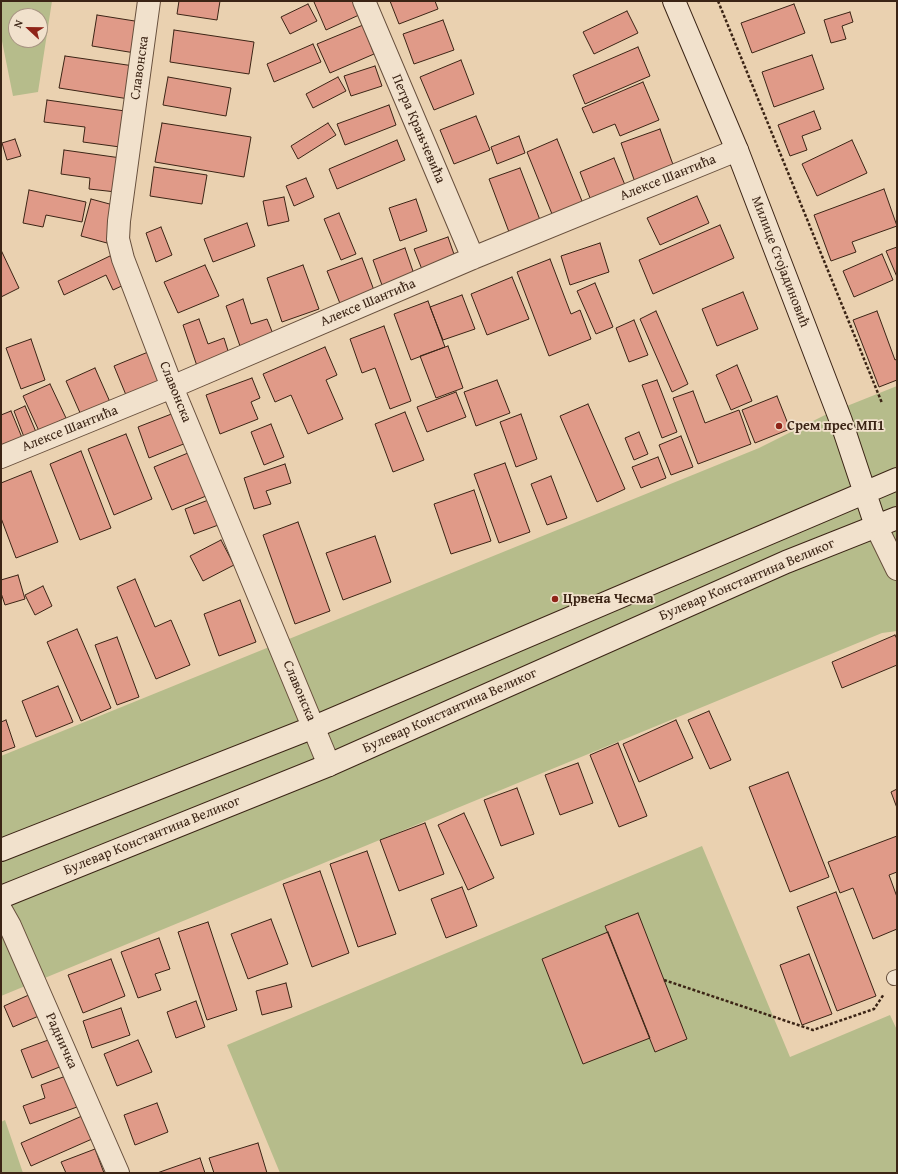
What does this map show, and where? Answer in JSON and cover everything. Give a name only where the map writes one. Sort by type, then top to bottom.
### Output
[{"type":"street","name":"Славонска","points":[[149,1],[120,213],[118,239],[123,259],[172,387],[329,765]]},
{"type":"street","name":"Петра Крањчевића","points":[[364,1],[472,258]]},
{"type":"street","name":"Милице Стојадиновић","points":[[674,1],[737,150],[841,422],[876,526],[897,569]]},
{"type":"street","name":"Алексе Шантића","points":[[1,457],[172,387],[472,258],[737,150]]},
{"type":"street","points":[[1,850],[314,727],[897,479]]},
{"type":"street","name":"Булевар Константина Великог","points":[[1,897],[329,765],[786,562],[897,518]]},
{"type":"street","name":"Радничка","points":[[1,910],[10,926],[118,1173]]},
{"type":"path","points":[[718,1],[882,403]]},
{"type":"path","points":[[664,980],[813,1030],[874,1009],[896,977]]},
{"type":"green space","points":[[1,1],[52,1],[48,27],[48,8],[8,8],[8,48],[45,48],[38,92],[13,96],[1,36]]},
{"type":"green space","points":[[897,386],[897,631],[882,633],[1,996],[1,756],[759,448],[827,414]]},
{"type":"green space","points":[[702,846],[790,1057],[890,1015],[897,1030],[897,1173],[280,1173],[227,1045]]},
{"type":"green space","points":[[5,1120],[23,1173],[1,1173],[1,1122]]},
{"type":"building","points":[[179,1],[220,1],[217,20],[177,14]]},
{"type":"building","points":[[353,1],[359,15],[326,30],[314,2]]},
{"type":"building","points":[[390,1],[435,1],[438,9],[399,24]]},
{"type":"building","points":[[308,4],[317,21],[290,34],[281,17]]},
{"type":"building","points":[[794,4],[805,33],[752,53],[741,23]]},
{"type":"building","points":[[627,11],[638,33],[594,54],[583,32]]},
{"type":"building","points":[[850,12],[853,22],[842,26],[846,39],[831,43],[824,20]]},
{"type":"building","points":[[97,15],[141,22],[135,53],[92,46]]},
{"type":"building","points":[[443,20],[454,50],[414,64],[403,34]]},
{"type":"building","points":[[363,25],[374,54],[330,73],[317,44]]},
{"type":"building","points":[[174,30],[254,42],[249,74],[170,62]]},
{"type":"building","points":[[313,44],[321,62],[274,82],[267,64]]},
{"type":"building","points":[[638,47],[650,76],[585,104],[573,75]]},
{"type":"building","points":[[812,55],[824,89],[774,107],[762,72]]},
{"type":"building","points":[[65,56],[134,66],[129,99],[59,88]]},
{"type":"building","points":[[461,60],[474,94],[434,110],[420,77]]},
{"type":"building","points":[[375,66],[382,86],[351,96],[344,76]]},
{"type":"building","points":[[168,77],[231,88],[226,116],[163,105]]},
{"type":"building","points":[[338,77],[346,91],[313,108],[306,94]]},
{"type":"building","points":[[643,82],[659,120],[620,136],[615,124],[593,133],[582,108]]},
{"type":"building","points":[[47,100],[125,111],[120,147],[83,142],[85,127],[44,122]]},
{"type":"building","points":[[389,105],[396,125],[345,145],[337,124]]},
{"type":"building","points":[[814,111],[821,129],[802,136],[807,150],[790,156],[778,125]]},
{"type":"building","points":[[476,116],[490,150],[454,164],[440,130]]},
{"type":"building","points":[[162,123],[251,137],[244,177],[155,162]]},
{"type":"building","points":[[328,123],[336,135],[298,159],[291,146]]},
{"type":"building","points":[[660,129],[675,170],[636,185],[621,143]]},
{"type":"building","points":[[519,136],[525,153],[497,164],[491,147]]},
{"type":"building","points":[[15,139],[21,156],[7,160],[2,143]]},
{"type":"building","points":[[557,139],[584,206],[554,219],[527,152]]},
{"type":"building","points":[[397,140],[405,160],[337,189],[329,169]]},
{"type":"building","points":[[852,140],[867,173],[817,196],[802,164]]},
{"type":"building","points":[[64,150],[121,158],[116,192],[89,189],[90,178],[61,174]]},
{"type":"building","points":[[614,158],[627,190],[592,203],[580,172]]},
{"type":"building","points":[[154,167],[207,175],[202,204],[150,196]]},
{"type":"building","points":[[520,168],[540,220],[509,232],[489,179]]},
{"type":"building","points":[[306,178],[314,197],[294,206],[286,186]]},
{"type":"building","points":[[884,189],[897,226],[852,242],[856,252],[831,261],[814,215]]},
{"type":"building","points":[[29,190],[86,202],[82,222],[46,215],[43,227],[23,223]]},
{"type":"building","points":[[697,196],[709,223],[660,245],[647,218]]},
{"type":"building","points":[[284,197],[289,221],[268,226],[263,201]]},
{"type":"building","points":[[91,199],[117,206],[107,243],[81,236]]},
{"type":"building","points":[[416,199],[427,231],[400,241],[389,208]]},
{"type":"building","points":[[339,213],[356,254],[341,260],[324,219]]},
{"type":"building","points":[[247,223],[255,246],[213,262],[204,239]]},
{"type":"building","points":[[720,225],[734,258],[653,294],[639,260]]},
{"type":"building","points":[[161,227],[172,255],[156,262],[146,233]]},
{"type":"building","points":[[448,237],[456,260],[423,272],[414,249]]},
{"type":"building","points":[[600,243],[609,272],[570,285],[561,256]]},
{"type":"building","points":[[897,247],[897,277],[886,251]]},
{"type":"building","points":[[405,248],[415,277],[383,288],[373,260]]},
{"type":"building","points":[[1,250],[19,288],[1,297]]},
{"type":"building","points":[[882,254],[893,280],[854,297],[843,271]]},
{"type":"building","points":[[112,255],[126,284],[113,290],[106,275],[64,295],[58,281]]},
{"type":"building","points":[[362,258],[375,293],[341,306],[327,271]]},
{"type":"building","points":[[550,259],[571,314],[580,310],[591,339],[549,356],[517,272]]},
{"type":"building","points":[[205,265],[219,296],[178,313],[164,282]]},
{"type":"building","points":[[303,265],[319,309],[282,322],[267,278]]},
{"type":"building","points":[[512,277],[529,319],[487,335],[471,294]]},
{"type":"building","points":[[595,283],[613,327],[596,334],[577,291]]},
{"type":"building","points":[[743,292],[758,329],[717,346],[702,309]]},
{"type":"building","points":[[462,295],[475,329],[443,340],[430,307]]},
{"type":"building","points":[[243,299],[251,324],[267,319],[273,334],[240,346],[226,306]]},
{"type":"building","points":[[428,301],[445,347],[411,360],[394,314]]},
{"type":"building","points":[[656,311],[688,384],[672,392],[640,319]]},
{"type":"building","points":[[877,311],[895,360],[897,359],[897,380],[879,387],[853,320]]},
{"type":"building","points":[[199,319],[208,344],[224,338],[229,354],[197,366],[183,325]]},
{"type":"building","points":[[634,320],[648,355],[629,362],[616,328]]},
{"type":"building","points":[[384,326],[411,401],[390,409],[375,368],[362,373],[350,339]]},
{"type":"building","points":[[31,339],[45,380],[21,389],[6,348]]},
{"type":"building","points":[[448,346],[463,388],[436,398],[420,356]]},
{"type":"building","points":[[325,347],[337,375],[326,380],[343,419],[308,434],[291,395],[275,402],[263,374]]},
{"type":"building","points":[[153,350],[165,379],[126,395],[114,366]]},
{"type":"building","points":[[737,365],[752,401],[731,410],[716,375]]},
{"type":"building","points":[[95,368],[110,402],[81,415],[66,381]]},
{"type":"building","points":[[252,378],[260,398],[251,402],[258,419],[220,434],[206,395]]},
{"type":"building","points":[[497,380],[510,413],[476,426],[464,392]]},
{"type":"building","points":[[657,380],[677,432],[662,438],[642,385]]},
{"type":"building","points":[[50,384],[66,418],[39,431],[23,396]]},
{"type":"building","points":[[693,391],[705,423],[739,410],[751,444],[698,464],[673,398]]},
{"type":"building","points":[[456,392],[466,417],[427,432],[417,407]]},
{"type":"building","points":[[777,396],[790,429],[755,443],[742,410]]},
{"type":"building","points":[[588,404],[625,489],[597,502],[560,416]]},
{"type":"building","points":[[25,406],[36,432],[24,437],[14,411]]},
{"type":"building","points":[[11,411],[23,440],[1,450],[1,415]]},
{"type":"building","points":[[405,412],[424,460],[393,472],[375,424]]},
{"type":"building","points":[[174,413],[186,443],[149,458],[138,427]]},
{"type":"building","points":[[521,414],[537,459],[516,467],[500,422]]},
{"type":"building","points":[[271,424],[284,457],[264,465],[251,432]]},
{"type":"building","points":[[639,432],[648,454],[634,460],[625,438]]},
{"type":"building","points":[[126,434],[152,499],[114,515],[88,449]]},
{"type":"building","points":[[681,436],[693,467],[671,475],[659,445]]},
{"type":"building","points":[[81,451],[111,528],[80,540],[50,464]]},
{"type":"building","points":[[188,453],[206,496],[172,510],[154,467]]},
{"type":"building","points":[[658,457],[666,478],[641,488],[632,467]]},
{"type":"building","points":[[505,463],[530,532],[499,543],[474,474]]},
{"type":"building","points":[[285,464],[291,483],[266,491],[271,504],[254,509],[244,478]]},
{"type":"building","points":[[31,471],[58,542],[16,558],[1,518],[1,483]]},
{"type":"building","points":[[551,476],[567,518],[547,525],[531,484]]},
{"type":"building","points":[[474,490],[491,541],[451,554],[434,504]]},
{"type":"building","points":[[211,499],[221,524],[194,534],[185,509]]},
{"type":"building","points":[[298,522],[330,611],[295,624],[263,535]]},
{"type":"building","points":[[375,536],[391,582],[343,600],[326,553]]},
{"type":"building","points":[[221,540],[234,565],[203,581],[190,556]]},
{"type":"building","points":[[18,575],[25,599],[5,605],[1,593],[1,580]]},
{"type":"building","points":[[135,579],[155,627],[171,620],[190,665],[156,679],[117,587]]},
{"type":"building","points":[[43,586],[52,606],[35,615],[25,595]]},
{"type":"building","points":[[240,600],[256,642],[219,656],[204,614]]},
{"type":"building","points":[[77,629],[111,708],[81,721],[47,642]]},
{"type":"building","points":[[895,635],[897,639],[897,665],[842,688],[832,662]]},
{"type":"building","points":[[117,637],[139,697],[117,705],[95,645]]},
{"type":"building","points":[[58,686],[73,722],[36,737],[22,701]]},
{"type":"building","points":[[709,711],[731,760],[710,769],[688,720]]},
{"type":"building","points":[[6,720],[15,747],[1,752],[1,722]]},
{"type":"building","points":[[676,720],[693,758],[639,782],[623,744]]},
{"type":"building","points":[[618,743],[647,816],[619,827],[590,755]]},
{"type":"building","points":[[578,763],[593,803],[560,815],[545,775]]},
{"type":"building","points":[[788,772],[829,877],[790,892],[749,787]]},
{"type":"building","points":[[517,788],[534,834],[501,846],[484,800]]},
{"type":"building","points":[[897,789],[897,808],[891,792]]},
{"type":"building","points":[[464,813],[494,878],[468,890],[438,825]]},
{"type":"building","points":[[425,823],[444,874],[399,891],[380,840]]},
{"type":"building","points":[[897,836],[897,872],[889,875],[897,897],[897,929],[873,939],[853,888],[840,893],[828,862]]},
{"type":"building","points":[[367,851],[396,934],[358,947],[330,864]]},
{"type":"building","points":[[320,871],[349,953],[312,967],[283,884]]},
{"type":"building","points":[[462,887],[477,926],[446,938],[431,899]]},
{"type":"building","points":[[836,892],[876,996],[837,1011],[797,907]]},
{"type":"building","points":[[638,913],[687,1039],[655,1052],[605,926]]},
{"type":"building","points":[[271,919],[288,964],[248,979],[231,934]]},
{"type":"building","points":[[208,922],[237,1010],[207,1020],[178,932]]},
{"type":"building","points":[[608,932],[650,1038],[583,1064],[542,959]]},
{"type":"building","points":[[159,938],[170,969],[155,974],[161,990],[138,998],[121,952]]},
{"type":"building","points":[[809,954],[832,1014],[802,1025],[780,965]]},
{"type":"building","points":[[111,959],[125,996],[83,1013],[68,975]]},
{"type":"building","points":[[286,983],[292,1007],[262,1015],[256,991]]},
{"type":"building","points":[[31,994],[41,1015],[13,1027],[4,1006]]},
{"type":"building","points":[[196,1001],[205,1027],[176,1038],[167,1012]]},
{"type":"building","points":[[121,1008],[130,1035],[92,1048],[83,1021]]},
{"type":"building","points":[[51,1039],[62,1066],[32,1078],[21,1050]]},
{"type":"building","points":[[138,1040],[152,1072],[117,1086],[104,1054]]},
{"type":"building","points":[[66,1076],[77,1107],[30,1124],[23,1106],[45,1098],[41,1085]]},
{"type":"building","points":[[157,1103],[168,1132],[135,1145],[124,1115]]},
{"type":"building","points":[[82,1116],[92,1139],[31,1166],[21,1143]]},
{"type":"building","points":[[258,1143],[267,1173],[214,1173],[209,1158]]},
{"type":"building","points":[[95,1149],[104,1173],[66,1173],[61,1162]]},
{"type":"building","points":[[200,1158],[205,1173],[157,1173]]},
{"type":"place","name":"Срем прес МП1","points":[[779,426]]},
{"type":"place","name":"Црвена Чесма","points":[[555,599]]}]
